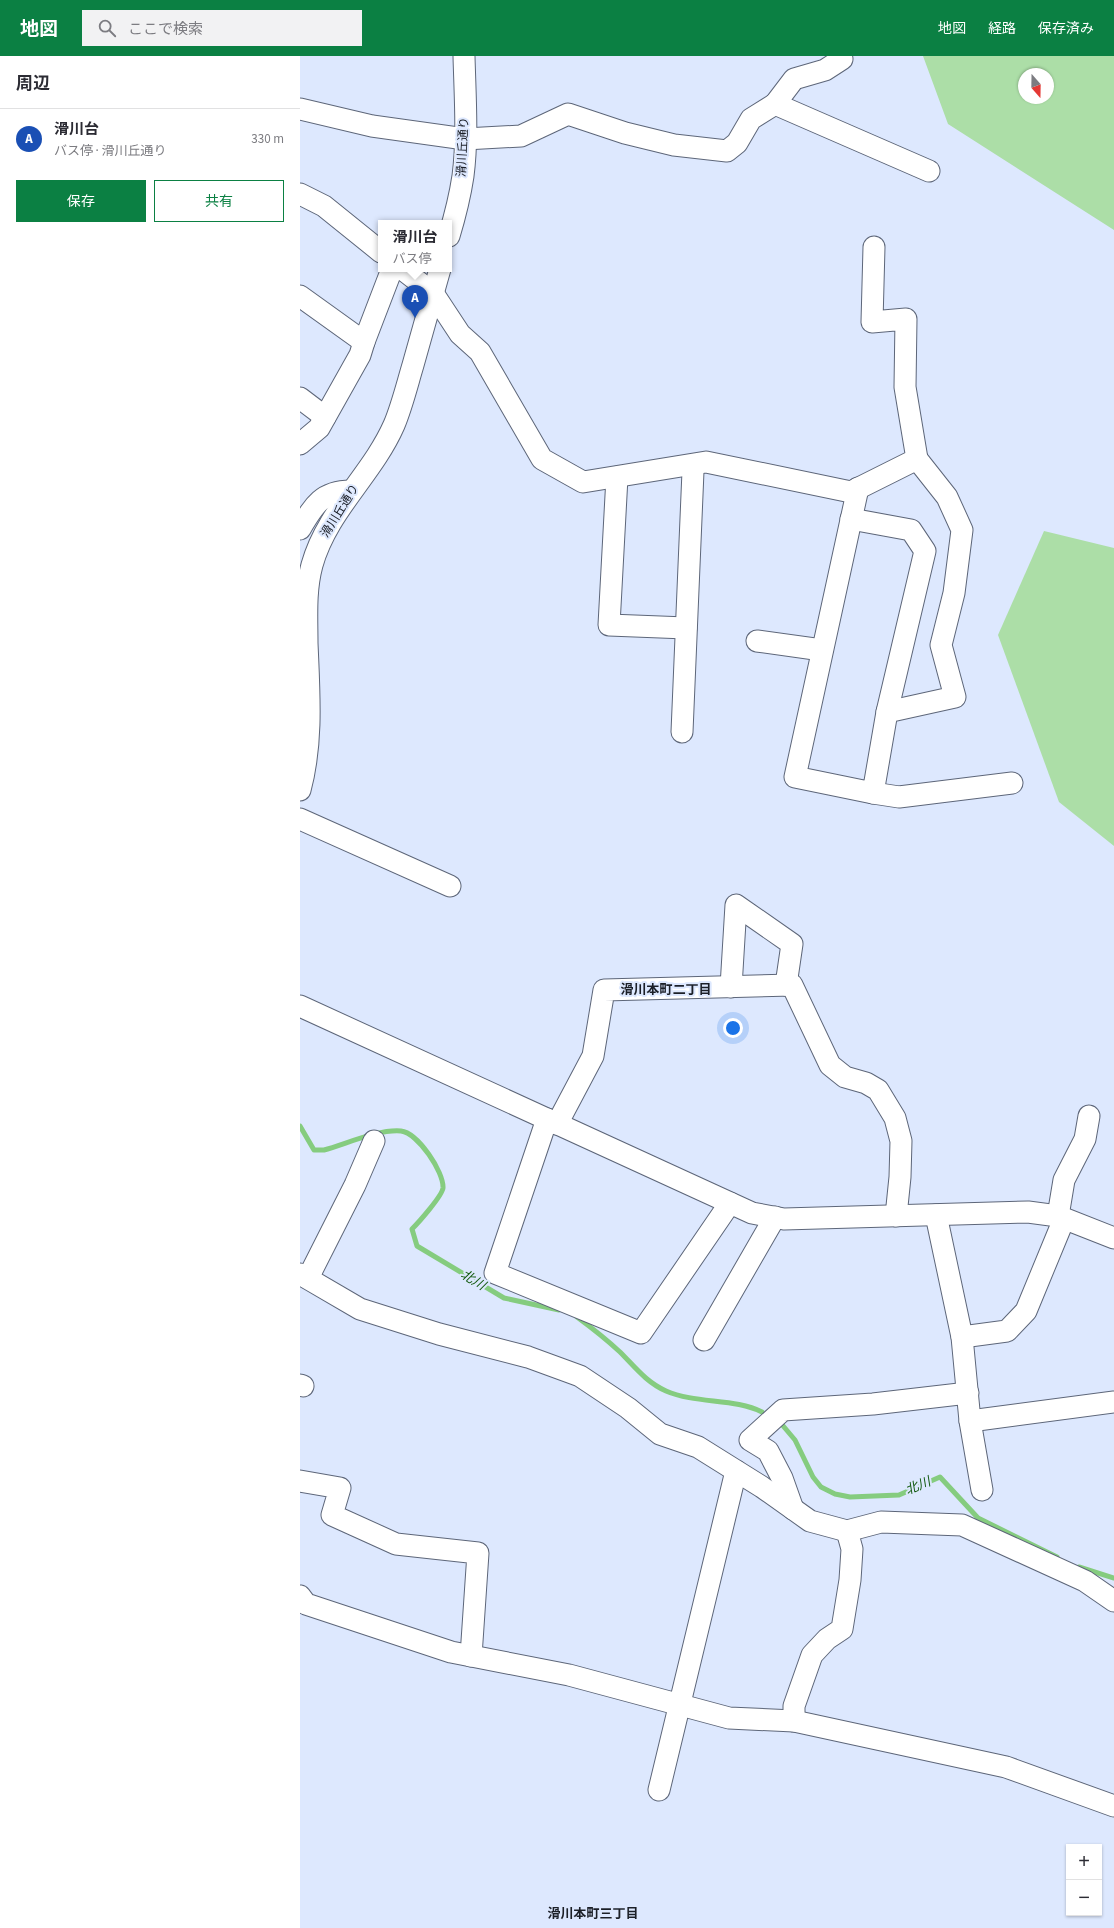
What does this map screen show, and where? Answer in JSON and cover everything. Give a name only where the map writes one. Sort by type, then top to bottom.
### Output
[{"type":"street","name":"滑川丘通り","points":[[452,224],[462,182],[465,139],[464,56]]},
{"type":"street","points":[[300,109],[372,126],[465,139],[521,136],[568,114],[625,133],[674,145],[727,151],[737,143],[751,119],[775,104],[794,79],[825,70],[842,59],[839,56]]},
{"type":"street","points":[[775,104],[929,171]]},
{"type":"street","points":[[300,194],[324,206],[378,250]]},
{"type":"street","points":[[874,248],[872,322],[906,319],[905,387],[917,459],[947,497],[962,530],[954,593],[941,646],[955,697],[887,712]]},
{"type":"street","points":[[300,444],[319,428],[360,355],[391,272]]},
{"type":"street","points":[[406,272],[433,293],[460,334],[480,352],[542,460],[583,482],[706,462],[851,492],[917,459]]},
{"type":"street","name":"滑川丘通り","points":[[300,790],[308,746],[310,722],[306,598],[311,566],[318,545],[332,518],[376,458],[394,426],[439,272]]},
{"type":"street","points":[[300,296],[364,342]]},
{"type":"street","points":[[300,398],[325,417]]},
{"type":"street","points":[[682,732],[693,471]]},
{"type":"street","points":[[617,477],[609,625],[686,628]]},
{"type":"street","points":[[858,488],[795,777],[899,797],[1012,783]]},
{"type":"street","points":[[300,529],[306,518],[323,498],[336,491],[352,491]]},
{"type":"street","points":[[851,520],[911,530],[925,551],[887,712],[873,793]]},
{"type":"street","points":[[757,641],[822,650]]},
{"type":"street","points":[[300,818],[450,886]]},
{"type":"street","points":[[731,987],[736,905],[792,944],[786,985]]},
{"type":"street","points":[[730,1203],[641,1333],[495,1273],[552,1121],[593,1056],[604,990],[792,985],[830,1065],[845,1077],[866,1083],[878,1090],[895,1118],[901,1141],[900,1176],[896,1216]]},
{"type":"street","points":[[300,1006],[752,1213],[784,1219],[1028,1212],[1061,1217],[1114,1238]]},
{"type":"street","points":[[962,1337],[1007,1331],[1026,1311],[1061,1217],[1064,1180],[1085,1139],[1089,1116]]},
{"type":"street","points":[[374,1141],[355,1184],[304,1276],[360,1309],[439,1334],[528,1357],[580,1376],[628,1408],[660,1434],[698,1447],[736,1470],[810,1521],[847,1531],[881,1522],[962,1525],[1085,1581],[1114,1601]]},
{"type":"street","points":[[936,1215],[962,1337],[970,1421],[982,1490]]},
{"type":"street","points":[[704,1340],[775,1217]]},
{"type":"street","points":[[793,1510],[782,1478],[768,1451],[750,1440],[782,1410],[873,1404],[968,1393]]},
{"type":"street","points":[[970,1421],[1114,1402]]},
{"type":"street","points":[[659,1790],[736,1470]]},
{"type":"street","points":[[300,1480],[340,1488],[332,1515],[396,1544],[478,1553],[470,1656]]},
{"type":"street","points":[[794,1721],[794,1706],[812,1655],[827,1639],[842,1629],[850,1580],[852,1549],[847,1531]]},
{"type":"street","points":[[300,1596],[306,1604],[451,1652],[569,1675],[729,1718],[794,1721],[1006,1767],[1114,1806]]},
{"type":"green space","points":[[923,56],[1114,56],[1114,230],[948,124]]},
{"type":"green space","points":[[1044,531],[1114,548],[1114,846],[1059,802],[998,635]]},
{"type":"waterway","name":"北川","points":[[300,1126],[314,1150],[324,1150],[383,1132],[401,1131],[408,1133],[415,1138],[435,1163],[443,1188],[435,1203],[412,1229],[417,1246],[504,1298],[559,1310]]},
{"type":"waterway","name":"北川","points":[[577,1317],[594,1329],[620,1352],[641,1374],[652,1383],[666,1391],[690,1398],[740,1405],[762,1412]]},
{"type":"waterway","name":"北川","points":[[779,1421],[795,1440],[813,1477],[821,1487],[835,1494],[850,1497],[899,1495],[940,1477],[978,1518],[1057,1557]]},
{"type":"waterway","name":"北川","points":[[1079,1567],[1114,1578]]},
{"type":"place","name":"滑川台","points":[[415,318]]},
{"type":"district","name":"滑川本町二丁目","points":[[666,990]]},
{"type":"district","name":"滑川本町三丁目","points":[[593,1914]]}]
